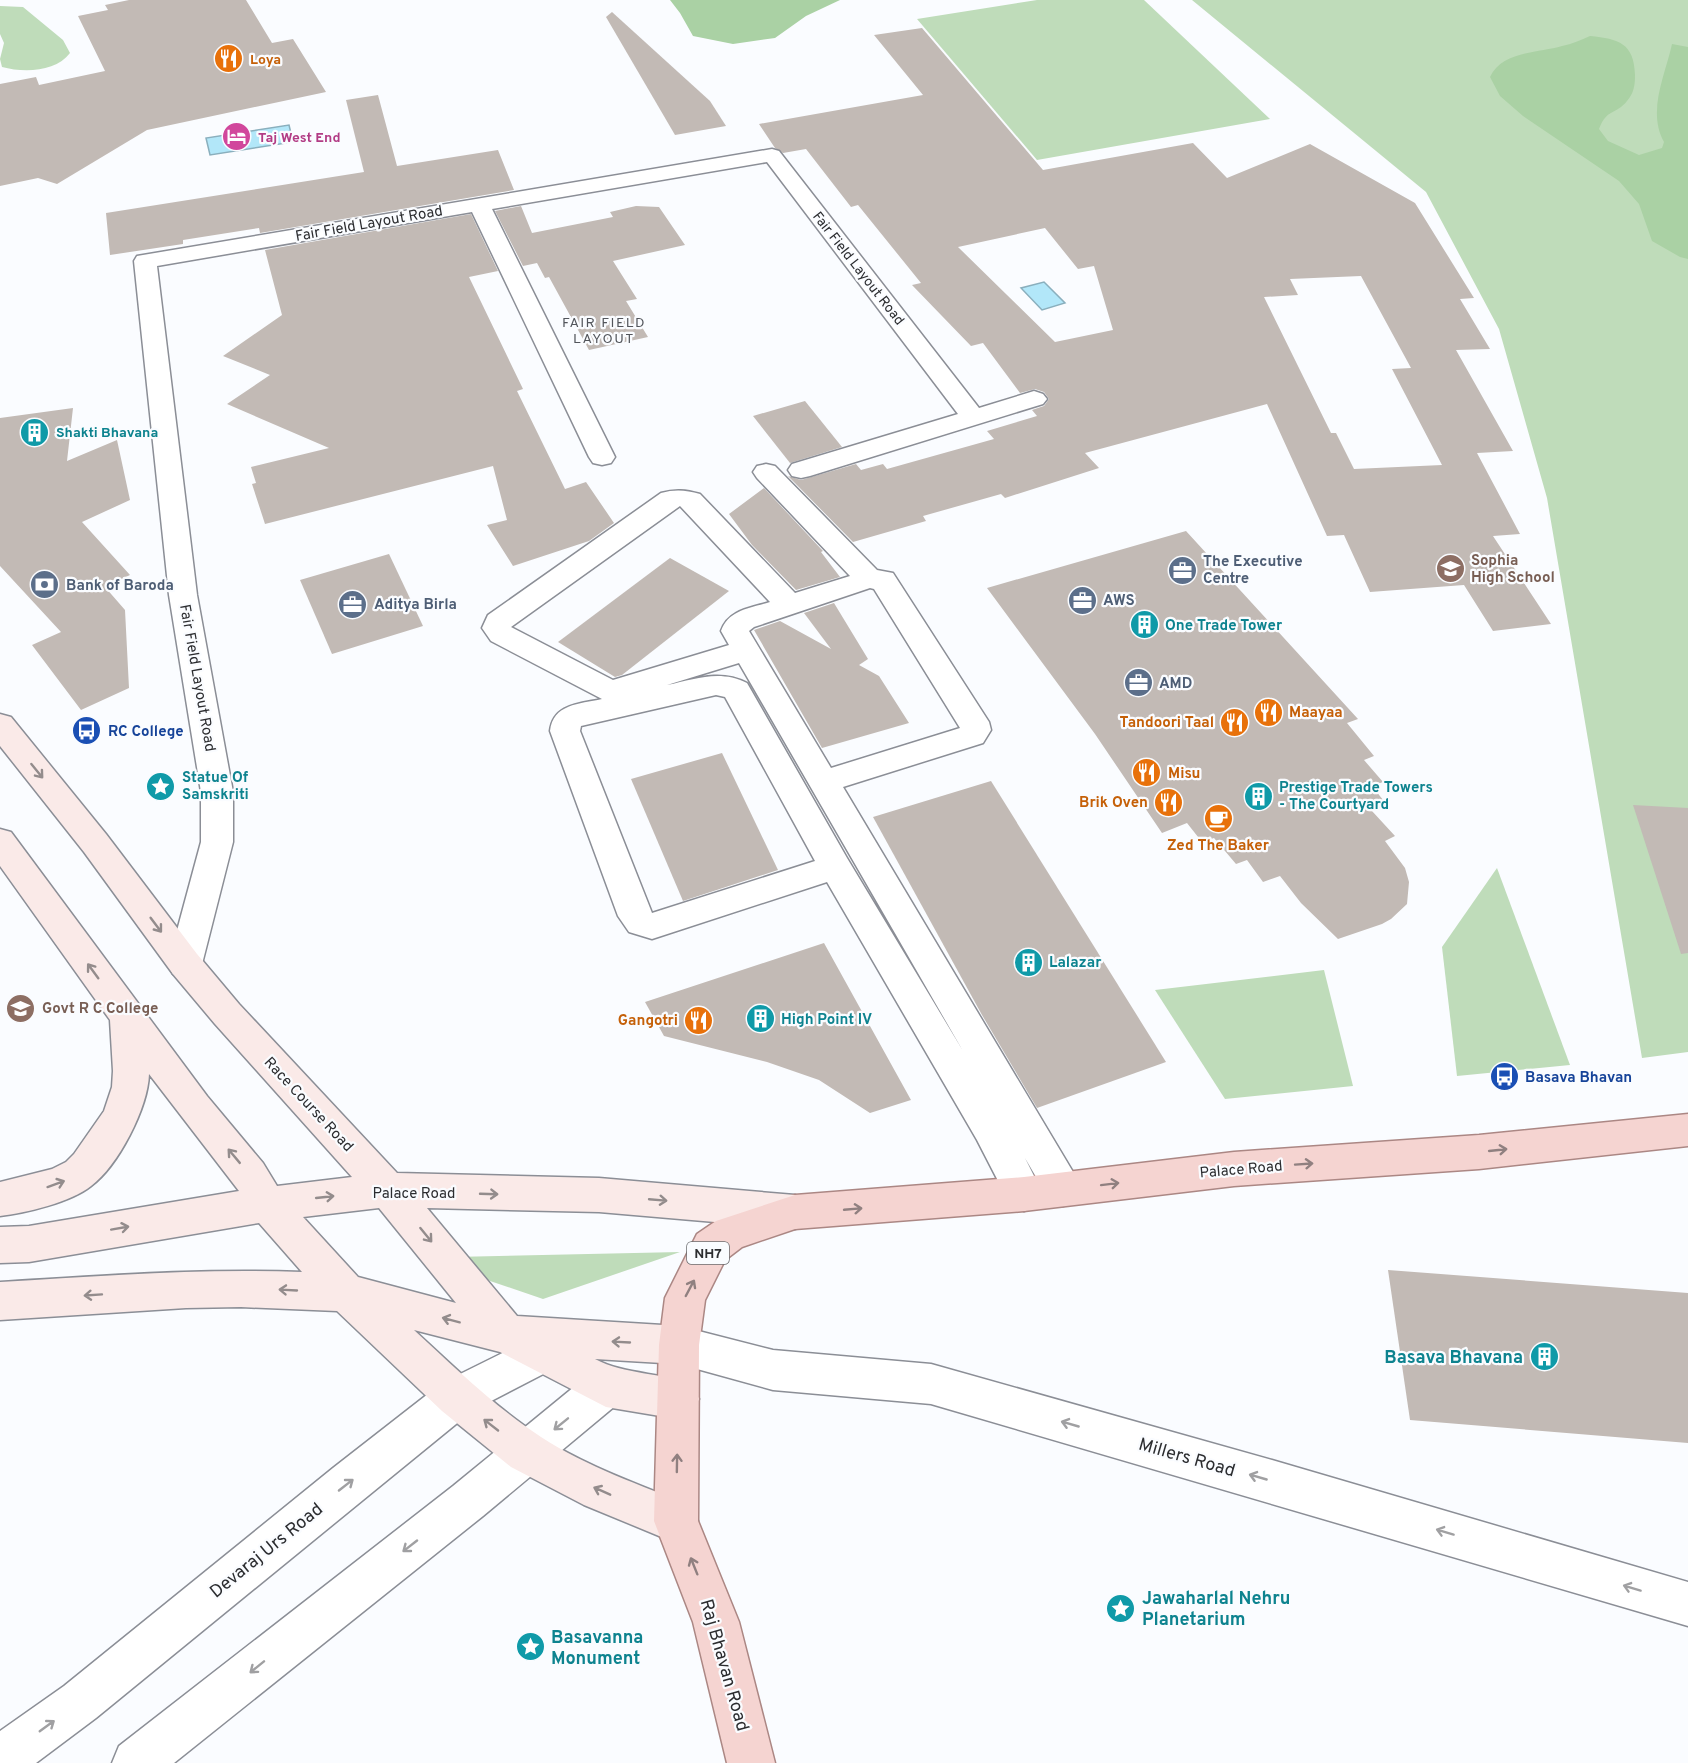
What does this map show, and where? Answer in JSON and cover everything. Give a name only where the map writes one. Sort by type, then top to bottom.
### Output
[{"type":"main road","name":"Race Course Road","points":[[0,725],[95,843],[185,964],[227,1014],[388,1190],[524,1344],[606,1387],[678,1399]]},
{"type":"main road","points":[[0,841],[194,1107],[250,1174],[267,1204],[346,1293],[457,1397],[526,1452],[599,1490],[676,1521]]},
{"type":"main road","points":[[0,1199],[15,1198],[77,1176],[99,1152],[118,1119],[130,1088],[128,1018]]},
{"type":"main road","name":"Palace Road","points":[[0,1245],[29,1244],[267,1204],[388,1190],[599,1195],[795,1212],[1024,1194],[1234,1168],[1479,1152],[1688,1130]]},
{"type":"main road","name":"Palace Road","points":[[676,1521],[679,1345],[685,1298],[711,1248],[730,1234],[795,1212]]},
{"type":"main road","points":[[0,1301],[197,1288],[346,1293],[524,1344],[679,1345]]},
{"type":"main road","name":"Raj Bhavan Road","points":[[676,1521],[716,1622],[751,1763]]},
{"type":"street","name":"Fair Field Layout Road","points":[[185,964],[217,842],[217,792],[183,595],[145,261],[771,155],[973,417]]},
{"type":"street","points":[[479,204],[602,457]]},
{"type":"street","points":[[801,470],[1034,399]]},
{"type":"street","points":[[766,472],[869,579]]},
{"type":"street","points":[[747,650],[613,691],[593,684],[501,634],[496,628],[498,622],[670,499],[680,498],[691,500],[790,606]]},
{"type":"street","points":[[826,781],[972,735],[976,730],[974,722],[883,580],[869,579],[744,620],[736,625],[735,631],[826,781],[1063,1189]]},
{"type":"street","points":[[835,867],[652,926],[641,923],[635,916],[569,742],[565,731],[566,722],[572,716],[726,685],[736,690],[835,867],[990,1129],[1024,1194]]},
{"type":"street","name":"Devaraj Urs Road","points":[[0,1760],[80,1702],[348,1483],[524,1344]]},
{"type":"street","name":"Millers Road","points":[[679,1345],[773,1370],[932,1384],[1272,1481],[1688,1605]]},
{"type":"street","points":[[136,1763],[468,1501],[606,1387]]},
{"type":"green space","points":[[670,0],[840,0],[806,16],[775,38],[733,44],[693,36]]},
{"type":"green space","points":[[1037,0],[1144,0],[1270,119],[1037,160],[917,19]]},
{"type":"green space","points":[[1192,0],[1688,0],[1688,1052],[1642,1058],[1547,498],[1499,329],[1426,192]]},
{"type":"green space","points":[[0,6],[23,7],[63,40],[70,53],[57,64],[39,69],[20,70],[2,67],[0,59],[4,43],[0,34]]},
{"type":"green space","points":[[1590,36],[1617,41],[1628,49],[1632,56],[1635,75],[1633,92],[1623,105],[1605,118],[1599,129],[1608,141],[1639,155],[1662,148],[1664,142],[1659,130],[1657,106],[1662,81],[1672,44],[1688,47],[1688,259],[1652,241],[1639,204],[1619,181],[1523,116],[1500,96],[1490,77],[1496,68],[1512,58],[1566,45]]},
{"type":"green space","points":[[1497,868],[1570,1065],[1457,1076],[1442,947]]},
{"type":"green space","points":[[1324,970],[1353,1086],[1225,1099],[1155,990]]},
{"type":"green space","points":[[680,1252],[543,1299],[490,1281],[453,1257]]},
{"type":"water","points":[[289,125],[293,142],[210,155],[206,138]]},
{"type":"water","points":[[1044,282],[1065,303],[1042,310],[1021,288]]},
{"type":"building","points":[[129,0],[246,0],[272,43],[293,39],[326,92],[147,130],[57,184],[38,178],[0,186],[0,84],[36,77],[39,85],[105,71],[78,16],[108,10],[105,5]]},
{"type":"building","points":[[612,12],[710,101],[726,126],[675,135],[606,17]]},
{"type":"building","points":[[922,28],[1043,170],[1193,143],[1227,178],[1310,144],[1415,203],[1474,298],[1460,299],[1490,349],[1456,350],[1513,451],[1477,453],[1520,534],[1493,536],[1551,624],[1493,631],[1464,585],[1370,592],[1344,535],[1327,536],[1267,404],[1085,453],[1099,468],[1005,498],[1001,494],[923,516],[926,521],[853,542],[788,476],[801,480],[856,464],[861,470],[883,464],[887,469],[994,439],[987,431],[1037,416],[1032,410],[1044,406],[1049,399],[1044,392],[1035,389],[1020,393],[983,343],[971,346],[912,285],[921,283],[858,205],[851,207],[806,149],[783,153],[775,148],[759,124],[923,95],[874,35]],"holes":[[[1045,228],[1078,269],[1094,266],[1113,330],[1055,342],[958,247]],[[1361,276],[1411,368],[1392,369],[1442,465],[1354,469],[1336,433],[1331,433],[1264,297],[1298,295],[1290,279]]]},
{"type":"building","points":[[378,95],[397,166],[498,150],[514,190],[260,233],[259,228],[183,240],[183,244],[110,255],[106,213],[364,172],[346,100]]},
{"type":"building","points":[[521,206],[532,233],[613,217],[610,212],[636,206],[659,207],[685,245],[613,261],[637,299],[626,301],[648,337],[589,350],[549,277],[545,278],[537,263],[523,266],[495,211]]},
{"type":"building","points":[[471,214],[498,271],[469,277],[523,389],[517,391],[565,489],[586,482],[614,523],[589,541],[513,566],[487,525],[507,520],[493,466],[265,524],[252,484],[256,483],[251,467],[329,448],[227,404],[270,375],[223,356],[282,315],[265,250]]},
{"type":"building","points":[[805,401],[842,447],[790,463],[753,416]]},
{"type":"building","points":[[73,408],[67,461],[117,440],[130,500],[82,522],[130,575],[105,587],[125,610],[129,688],[81,710],[32,645],[61,632],[0,566],[0,418]]},
{"type":"building","points":[[764,488],[823,551],[821,552],[840,577],[796,590],[752,545],[729,514]]},
{"type":"building","points":[[1186,531],[1358,719],[1347,723],[1374,756],[1364,760],[1383,782],[1372,786],[1387,805],[1372,811],[1395,836],[1385,841],[1405,868],[1409,882],[1407,904],[1382,924],[1338,939],[1301,903],[1280,876],[1263,882],[1247,860],[1236,864],[1214,838],[1202,842],[1187,823],[1162,833],[1095,734],[987,588]]},
{"type":"building","points":[[389,554],[423,626],[332,654],[300,580]]},
{"type":"building","points":[[670,558],[729,591],[622,675],[615,677],[558,642]]},
{"type":"building","points":[[834,603],[868,659],[859,665],[879,676],[909,723],[822,748],[754,630],[780,621],[831,649],[804,613]]},
{"type":"building","points":[[722,753],[778,870],[683,901],[631,779]]},
{"type":"building","name":"Lalazar","points":[[991,781],[1166,1062],[1037,1108],[982,1015],[873,817]]},
{"type":"building","points":[[1633,805],[1688,808],[1688,953],[1681,954]]},
{"type":"building","name":"High Point IV","points":[[824,943],[911,1100],[870,1113],[819,1080],[767,1062],[664,1036],[645,1002]]},
{"type":"building","name":"Basava Bhavana","points":[[1388,1270],[1688,1293],[1688,1443],[1410,1420]]},
{"type":"place","name":"Loya","points":[[229,59]]},
{"type":"place","name":"Taj West End","points":[[237,137]]},
{"type":"place","name":"Shakti Bhavana","points":[[35,432]]},
{"type":"place","name":"Sophia High School","points":[[1450,569]]},
{"type":"place","name":"The Executive Centre","points":[[1182,570]]},
{"type":"place","name":"Bank of Baroda","points":[[45,585]]},
{"type":"place","name":"AWS","points":[[1082,600]]},
{"type":"place","name":"Aditya Birla","points":[[353,604]]},
{"type":"place","name":"One Trade Tower","points":[[1144,625]]},
{"type":"place","name":"AMD","points":[[1138,683]]},
{"type":"place","name":"Maayaa","points":[[1268,712]]},
{"type":"place","name":"Tandoori Taal","points":[[1235,722]]},
{"type":"place","name":"RC College","points":[[87,731]]},
{"type":"place","name":"Misu","points":[[1147,773]]},
{"type":"place","name":"Statue Of Samskriti","points":[[161,786]]},
{"type":"place","name":"Prestige Trade Towers - The Courtyard","points":[[1258,796]]},
{"type":"place","name":"Brik Oven","points":[[1169,802]]},
{"type":"place","name":"Zed The Baker","points":[[1218,818]]},
{"type":"place","name":"Lalazar","points":[[1028,962]]},
{"type":"place","name":"Govt R C College","points":[[21,1008]]},
{"type":"place","name":"High Point IV","points":[[760,1019]]},
{"type":"place","name":"Gangotri","points":[[699,1020]]},
{"type":"place","name":"Basava Bhavan","points":[[1504,1077]]},
{"type":"place","name":"Basava Bhavana","points":[[1544,1357]]},
{"type":"place","name":"Jawaharlal Nehru Planetarium","points":[[1121,1608]]},
{"type":"place","name":"Basavanna Monument","points":[[530,1647]]},
{"type":"district","name":"FAIR FIELD LAYOUT","points":[[604,330]]}]
